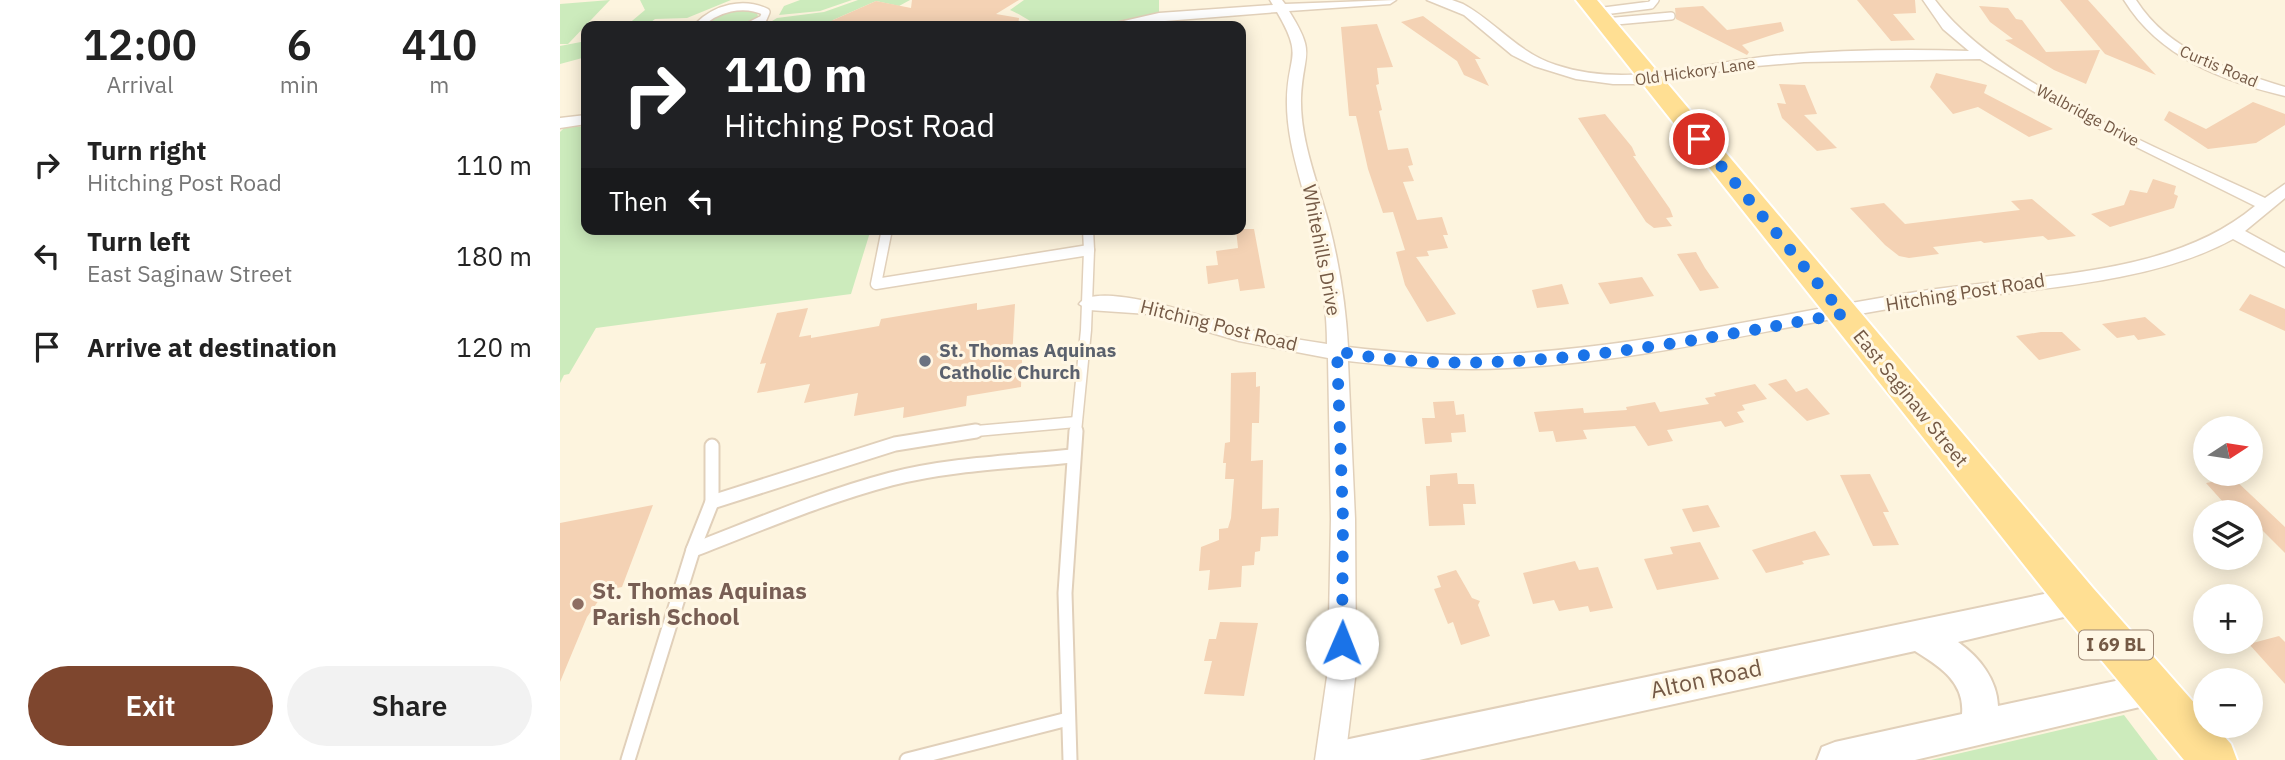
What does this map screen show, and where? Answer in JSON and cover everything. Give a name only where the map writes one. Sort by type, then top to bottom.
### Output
[{"type":"main road","name":"East Saginaw Street","points":[[1596,11],[2078,601],[2214,760]]},
{"type":"street","points":[[1135,21],[1278,4],[1390,0]]},
{"type":"street","name":"Old Hickory Lane","points":[[1433,0],[1455,4],[1474,14],[1517,51],[1545,65],[1614,80],[1748,63],[1823,57],[1979,55]]},
{"type":"street","name":"Walbridge Drive","points":[[1929,0],[1941,20],[1979,55],[2093,118],[2267,205]]},
{"type":"street","name":"Curtis Road","points":[[2130,0],[2142,20],[2177,49],[2221,70],[2285,92]]},
{"type":"street","name":"Whitehills Drive","points":[[1278,4],[1299,38],[1295,119],[1330,270],[1337,351],[1343,519],[1342,670],[1333,760]]},
{"type":"street","points":[[560,123],[581,121]]},
{"type":"street","name":"Hitching Post Road","points":[[1089,304],[1122,301],[1148,305],[1240,334],[1337,351],[1422,361],[1481,362],[1552,358],[1843,314],[1876,305],[2131,266],[2174,256],[2234,232],[2285,189]]},
{"type":"street","points":[[2234,232],[2285,261]]},
{"type":"street","name":"Alton Road","points":[[1333,760],[2078,601]]},
{"type":"street","points":[[1914,634],[1942,649],[1971,677],[1980,700],[1978,726]]},
{"type":"street","points":[[1835,760],[2153,689]]},
{"type":"lane","points":[[1596,11],[1651,5],[1655,0]]},
{"type":"lane","points":[[703,21],[726,9],[748,6],[766,12],[759,21]]},
{"type":"lane","points":[[1596,11],[1671,16]]},
{"type":"lane","points":[[886,235],[876,284],[1089,250]]},
{"type":"lane","points":[[1070,760],[1065,568],[1072,456],[1089,304],[1088,235]]},
{"type":"lane","points":[[712,502],[835,460],[895,444],[985,429],[1076,422]]},
{"type":"lane","points":[[628,760],[693,550],[712,502],[712,446]]},
{"type":"lane","points":[[693,550],[821,501],[893,478],[936,470],[1072,456]]},
{"type":"lane","points":[[907,760],[1068,719]]},
{"type":"green space","points":[[610,0],[590,21],[581,21],[581,30],[568,44],[560,44],[560,4]]},
{"type":"green space","points":[[640,0],[731,0],[687,18],[632,21],[645,10]]},
{"type":"green space","points":[[800,0],[852,0],[820,11],[779,15],[784,6]]},
{"type":"green space","points":[[858,0],[910,0],[899,6],[876,1],[834,21],[772,21],[777,18],[824,12]]},
{"type":"green space","points":[[1024,0],[1159,0],[1159,14],[1122,21],[1030,21],[1010,10]]},
{"type":"green space","points":[[740,9],[757,12],[758,17],[750,21],[711,21],[723,13]]},
{"type":"green space","points":[[581,42],[581,58],[560,64],[560,46]]},
{"type":"green space","points":[[581,126],[581,235],[869,235],[851,294],[596,328],[569,374],[564,375],[560,383],[560,132],[564,128]]},
{"type":"green space","points":[[2124,715],[2158,760],[1931,760]]},
{"type":"building","points":[[912,0],[1019,0],[996,14],[1019,18],[1019,21],[831,21],[876,1],[911,8]]},
{"type":"building","points":[[1857,0],[1915,0],[1916,13],[1893,14],[1915,40],[1891,41]]},
{"type":"building","points":[[2060,0],[2088,0],[2156,75],[2105,54]]},
{"type":"building","points":[[1703,6],[1727,30],[1781,22],[1784,31],[1742,45],[1749,52],[1747,55],[1676,19],[1675,8]]},
{"type":"building","points":[[1979,6],[2008,8],[2016,19],[2022,20],[2046,52],[2100,50],[2086,84],[2054,70],[2005,40],[2013,39],[1990,22]]},
{"type":"building","points":[[1423,16],[1481,59],[1475,59],[1489,86],[1464,75],[1457,61],[1401,22]]},
{"type":"building","points":[[1377,24],[1393,67],[1377,68],[1379,84],[1376,85],[1382,110],[1379,111],[1388,150],[1408,148],[1413,165],[1408,166],[1414,181],[1403,182],[1417,220],[1442,217],[1448,235],[1443,235],[1448,248],[1427,251],[1429,256],[1416,257],[1456,314],[1427,322],[1405,285],[1396,252],[1405,250],[1393,212],[1383,213],[1368,169],[1356,116],[1349,116],[1341,27]]},
{"type":"building","points":[[1936,73],[1987,85],[1984,93],[2053,129],[2029,137],[1978,107],[1953,114],[1930,87]]},
{"type":"building","points":[[1779,84],[1805,85],[1817,114],[1804,115],[1837,148],[1817,151],[1782,118],[1777,103],[1786,104]]},
{"type":"building","points":[[2253,102],[2285,114],[2285,125],[2256,143],[2208,149],[2164,120],[2169,111],[2206,129]]},
{"type":"building","points":[[1605,114],[1632,147],[1636,156],[1633,156],[1670,209],[1673,217],[1666,218],[1672,226],[1654,228],[1646,222],[1578,118]]},
{"type":"building","points":[[2153,179],[2176,186],[2174,194],[2178,196],[2174,208],[2110,227],[2091,214],[2124,205],[2130,190],[2147,193]]},
{"type":"building","points":[[2032,199],[2076,236],[2048,240],[2043,236],[1933,247],[1939,254],[1909,258],[1899,256],[1885,245],[1850,208],[1884,203],[1905,224],[2020,210],[2011,201]]},
{"type":"building","points":[[1246,229],[1254,229],[1265,288],[1240,291],[1238,279],[1208,284],[1206,266],[1218,265],[1216,251],[1238,248],[1237,235],[1246,235]]},
{"type":"building","points":[[1696,252],[1719,288],[1700,291],[1677,254]]},
{"type":"building","points":[[1642,277],[1654,296],[1610,304],[1598,283]]},
{"type":"building","points":[[1562,284],[1569,304],[1537,308],[1532,290]]},
{"type":"building","points":[[2250,294],[2285,309],[2285,331],[2239,310]]},
{"type":"building","name":"St. Thomas Aquinas Catholic Church","points":[[977,303],[977,310],[1015,304],[1012,360],[1022,359],[1021,387],[967,396],[966,406],[903,418],[904,407],[854,416],[858,393],[804,403],[810,384],[757,393],[766,363],[760,364],[777,313],[808,308],[799,337],[811,335],[811,338],[879,326],[881,319]]},
{"type":"building","points":[[2145,317],[2166,335],[2138,340],[2134,335],[2117,338],[2102,324]]},
{"type":"building","points":[[2062,332],[2081,350],[2039,360],[2016,336]]},
{"type":"building","points":[[1256,372],[1256,387],[1260,386],[1259,423],[1252,423],[1251,461],[1263,460],[1262,509],[1279,508],[1278,536],[1261,537],[1260,551],[1255,552],[1254,565],[1242,566],[1241,587],[1208,590],[1210,570],[1199,571],[1201,547],[1219,540],[1219,529],[1228,528],[1231,518],[1234,479],[1225,479],[1226,463],[1223,463],[1225,443],[1230,442],[1231,373]]},
{"type":"building","points":[[1786,379],[1796,392],[1807,388],[1830,414],[1807,421],[1768,384]]},
{"type":"building","points":[[1755,384],[1767,399],[1742,405],[1745,410],[1737,412],[1744,422],[1725,427],[1721,421],[1667,430],[1673,441],[1648,446],[1635,426],[1583,430],[1587,439],[1556,442],[1553,431],[1539,432],[1534,412],[1583,408],[1584,413],[1627,410],[1626,407],[1655,402],[1660,412],[1709,404],[1705,398],[1716,396],[1714,393]]},
{"type":"building","points":[[1454,401],[1456,415],[1464,414],[1466,432],[1451,433],[1452,442],[1425,444],[1422,418],[1435,418],[1433,402]]},
{"type":"building","points":[[1457,473],[1458,484],[1474,484],[1476,504],[1463,504],[1465,525],[1429,526],[1426,486],[1430,486],[1430,475]]},
{"type":"building","points":[[1870,474],[1889,512],[1883,512],[1899,545],[1873,546],[1840,475]]},
{"type":"building","points":[[2209,486],[2241,486],[2256,500],[2221,500]]},
{"type":"building","name":"St. Thomas Aquinas Parish School","points":[[653,505],[622,587],[606,590],[587,617],[560,682],[560,523]]},
{"type":"building","points":[[1708,505],[1720,527],[1693,532],[1682,509]]},
{"type":"building","points":[[2263,506],[2285,527],[2285,553],[2263,531]]},
{"type":"building","points":[[1815,531],[1830,555],[1802,561],[1804,564],[1766,573],[1752,550]]},
{"type":"building","points":[[1700,542],[1719,579],[1657,590],[1644,559],[1673,554],[1670,547]]},
{"type":"building","points":[[1575,561],[1579,570],[1598,567],[1613,608],[1590,612],[1588,606],[1559,611],[1554,600],[1533,604],[1523,573]]},
{"type":"building","points":[[1456,570],[1472,598],[1480,601],[1478,605],[1490,636],[1461,645],[1453,622],[1448,624],[1434,589],[1441,587],[1437,576]]},
{"type":"building","points":[[1220,622],[1258,623],[1244,696],[1204,694],[1212,661],[1204,661],[1209,639],[1216,639]]},
{"type":"building","points":[[2279,636],[2285,642],[2285,684],[2258,654],[2263,654],[2263,640]]},
{"type":"place","name":"St. Thomas Aquinas Catholic Church","points":[[925,361]]},
{"type":"place","name":"St. Thomas Aquinas Parish School","points":[[578,604]]},
{"type":"route","points":[[1342,643],[1343,519],[1337,351],[1360,356],[1422,361],[1481,362],[1552,358],[1843,314],[1699,139]]}]
